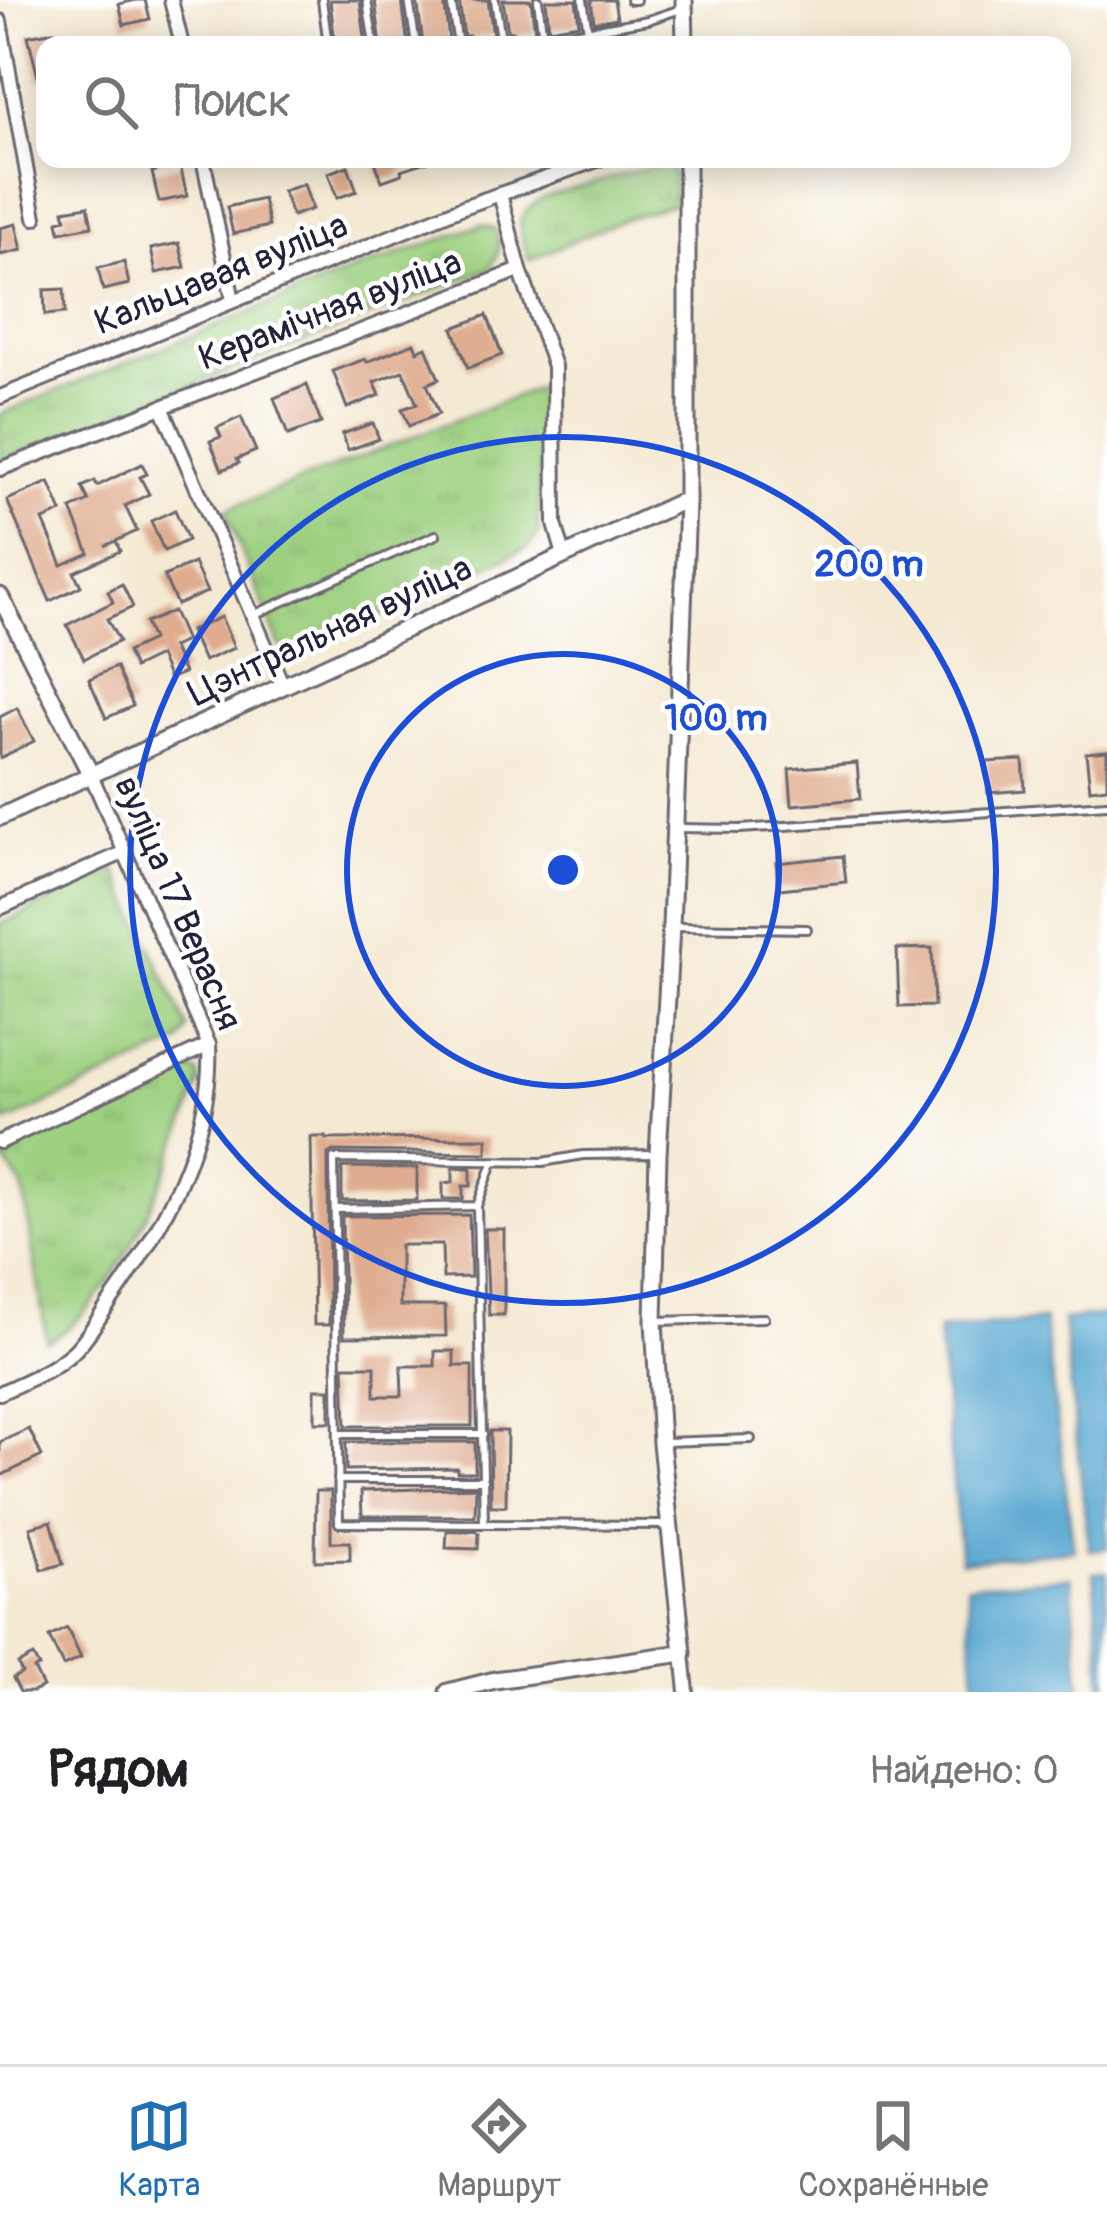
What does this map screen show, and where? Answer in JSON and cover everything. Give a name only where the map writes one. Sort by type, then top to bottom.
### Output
[{"type":"street","points":[[171,0],[180,36]]},
{"type":"street","points":[[685,4],[686,36]]},
{"type":"street","points":[[0,20],[35,218]]},
{"type":"street","points":[[204,168],[233,300]]},
{"type":"street","name":"Кальцавая вуліца","points":[[0,397],[233,300],[574,168]]},
{"type":"street","points":[[687,168],[686,503],[654,1321],[661,1443],[687,1692]]},
{"type":"street","points":[[500,194],[520,270],[554,366],[555,524],[564,555]]},
{"type":"street","name":"Керамічная вуліца","points":[[0,469],[520,270]]},
{"type":"street","points":[[162,407],[283,686]]},
{"type":"street","name":"Цэнтральная вуліца","points":[[0,817],[686,503]]},
{"type":"street","name":"вуліца 17 Верасня","points":[[0,596],[92,775],[209,1045],[210,1070],[201,1126],[171,1204],[127,1280],[75,1351],[0,1393]]},
{"type":"street","points":[[0,908],[125,852]]},
{"type":"street","points":[[0,1142],[209,1045]]},
{"type":"street","points":[[448,1692],[495,1680],[682,1653]]},
{"type":"lane","points":[[322,0],[327,36]]},
{"type":"lane","points":[[367,0],[373,36]]},
{"type":"lane","points":[[409,0],[415,36]]},
{"type":"lane","points":[[452,0],[457,36]]},
{"type":"lane","points":[[495,0],[501,36]]},
{"type":"lane","points":[[538,0],[543,36]]},
{"type":"lane","points":[[583,0],[588,31]]},
{"type":"lane","points":[[556,36],[648,20],[685,4]]},
{"type":"lane","points":[[252,616],[436,535]]},
{"type":"lane","points":[[675,828],[762,828],[1107,804]]},
{"type":"lane","points":[[671,927],[807,929]]},
{"type":"lane","points":[[658,1154],[493,1163],[334,1159],[339,1523],[669,1525]]},
{"type":"lane","points":[[484,1524],[477,1206],[493,1163]]},
{"type":"lane","points":[[334,1209],[477,1206]]},
{"type":"lane","points":[[654,1321],[764,1318]]},
{"type":"lane","points":[[338,1434],[483,1434]]},
{"type":"lane","points":[[661,1443],[751,1439]]},
{"type":"lane","points":[[338,1480],[484,1480]]},
{"type":"green space","points":[[647,168],[670,168],[676,203],[618,221],[529,260],[522,218],[542,198]]},
{"type":"green space","points":[[481,225],[494,228],[499,239],[498,254],[489,269],[0,461],[0,414],[354,270]]},
{"type":"green space","points":[[543,386],[538,534],[529,547],[298,654],[286,652],[225,510]]},
{"type":"green space","points":[[116,871],[188,1029],[181,1042],[7,1122],[0,1106],[0,924]]},
{"type":"green space","points":[[188,1068],[198,1073],[200,1083],[141,1226],[99,1296],[74,1323],[47,1342],[23,1187],[1,1155]]},
{"type":"water","points":[[1107,1315],[1107,1548],[1089,1550],[1063,1320]]},
{"type":"water","points":[[1044,1320],[1074,1550],[961,1561],[938,1330]]},
{"type":"water","points":[[1107,1572],[1107,1692],[1103,1692],[1094,1573]]},
{"type":"water","points":[[1071,1577],[1081,1692],[976,1692],[967,1585]]},
{"type":"building","points":[[145,0],[150,19],[124,25],[119,4]]},
{"type":"building","points":[[330,0],[360,0],[365,36],[334,36]]},
{"type":"building","points":[[375,0],[402,0],[407,36],[380,36]]},
{"type":"building","points":[[417,0],[444,0],[449,36],[422,36]]},
{"type":"building","points":[[459,0],[488,0],[493,35],[464,36]]},
{"type":"building","points":[[503,0],[531,0],[535,32],[513,36],[513,31],[508,32]]},
{"type":"building","points":[[546,0],[576,0],[579,24],[549,29]]},
{"type":"building","points":[[591,0],[614,0],[617,18],[594,22]]},
{"type":"building","points":[[54,31],[55,36],[36,36],[36,69],[28,36]]},
{"type":"building","points":[[181,168],[187,196],[159,202],[152,172]]},
{"type":"building","points":[[349,168],[357,191],[337,198],[328,173]]},
{"type":"building","points":[[377,168],[407,168],[402,174],[382,181]]},
{"type":"building","points":[[304,184],[312,209],[292,216],[283,191]]},
{"type":"building","points":[[263,199],[269,226],[233,234],[227,207]]},
{"type":"building","points":[[88,206],[92,226],[60,232],[58,221],[66,219],[64,210]]},
{"type":"building","points":[[16,224],[22,250],[0,255],[0,228]]},
{"type":"building","points":[[179,243],[185,267],[156,273],[151,249]]},
{"type":"building","points":[[124,262],[129,284],[103,290],[98,268]]},
{"type":"building","points":[[64,289],[65,313],[45,315],[44,290]]},
{"type":"building","points":[[487,315],[502,355],[468,368],[453,328]]},
{"type":"building","points":[[414,343],[417,351],[426,347],[439,379],[427,384],[439,414],[409,426],[402,409],[417,404],[403,371],[374,382],[380,395],[347,408],[333,371]]},
{"type":"building","points":[[307,385],[321,423],[288,435],[274,398]]},
{"type":"building","points":[[241,417],[256,451],[222,470],[210,441],[221,437],[217,428]]},
{"type":"building","points":[[373,423],[379,439],[348,450],[342,434]]},
{"type":"building","points":[[142,464],[147,474],[140,477],[149,494],[125,506],[137,531],[105,546],[116,541],[120,551],[74,572],[81,586],[50,601],[7,500],[49,482],[62,512],[43,520],[62,565],[89,553],[71,509],[89,501],[82,487],[95,481],[97,486]]},
{"type":"building","points":[[175,510],[188,540],[164,551],[151,521]]},
{"type":"building","points":[[194,563],[207,592],[177,605],[164,576]]},
{"type":"building","points":[[122,584],[133,607],[107,619],[119,641],[84,659],[67,625],[113,602],[108,591]]},
{"type":"building","points":[[173,611],[186,641],[172,647],[184,673],[169,679],[159,656],[134,668],[127,652],[152,640],[145,623]]},
{"type":"building","points":[[221,617],[234,648],[204,661],[190,631]]},
{"type":"building","points":[[116,667],[133,706],[106,718],[89,679]]},
{"type":"building","points":[[17,708],[34,741],[0,758],[0,717]]},
{"type":"building","points":[[1107,751],[1107,787],[1090,789],[1086,753]]},
{"type":"building","points":[[1023,760],[1025,790],[988,793],[986,762]]},
{"type":"building","points":[[857,763],[860,799],[792,805],[789,769]]},
{"type":"building","points":[[843,856],[846,882],[779,889],[776,863]]},
{"type":"building","points":[[932,948],[934,1006],[899,1007],[897,949]]},
{"type":"building","points":[[311,1137],[487,1138],[487,1153],[328,1154],[329,1325],[314,1325]]},
{"type":"building","points":[[342,1167],[417,1168],[417,1200],[342,1201]]},
{"type":"building","points":[[453,1168],[471,1168],[471,1186],[463,1186],[463,1199],[443,1199],[443,1183],[453,1182]]},
{"type":"building","points":[[469,1215],[471,1277],[443,1278],[442,1245],[400,1245],[400,1306],[445,1306],[446,1336],[344,1337],[342,1216]]},
{"type":"building","points":[[485,1229],[504,1229],[504,1315],[489,1315]]},
{"type":"building","points":[[435,1351],[454,1351],[454,1366],[472,1366],[472,1426],[346,1426],[344,1366],[375,1366],[375,1396],[402,1396],[401,1366],[435,1366]]},
{"type":"building","points":[[315,1389],[330,1389],[330,1422],[315,1422]]},
{"type":"building","points":[[29,1429],[42,1456],[0,1476],[0,1442]]},
{"type":"building","points":[[490,1431],[507,1431],[506,1506],[491,1506]]},
{"type":"building","points":[[346,1442],[475,1442],[475,1472],[457,1472],[457,1468],[346,1470]]},
{"type":"building","points":[[476,1487],[475,1516],[362,1516],[361,1491]]},
{"type":"building","points":[[316,1491],[331,1491],[331,1542],[350,1542],[350,1560],[315,1561]]},
{"type":"building","points":[[51,1521],[63,1564],[42,1570],[30,1527]]},
{"type":"building","points":[[447,1531],[476,1531],[478,1549],[446,1548]]},
{"type":"building","points":[[67,1628],[81,1658],[63,1666],[49,1637]]},
{"type":"building","points":[[33,1656],[43,1687],[20,1692],[13,1678],[22,1673],[18,1664]]}]
